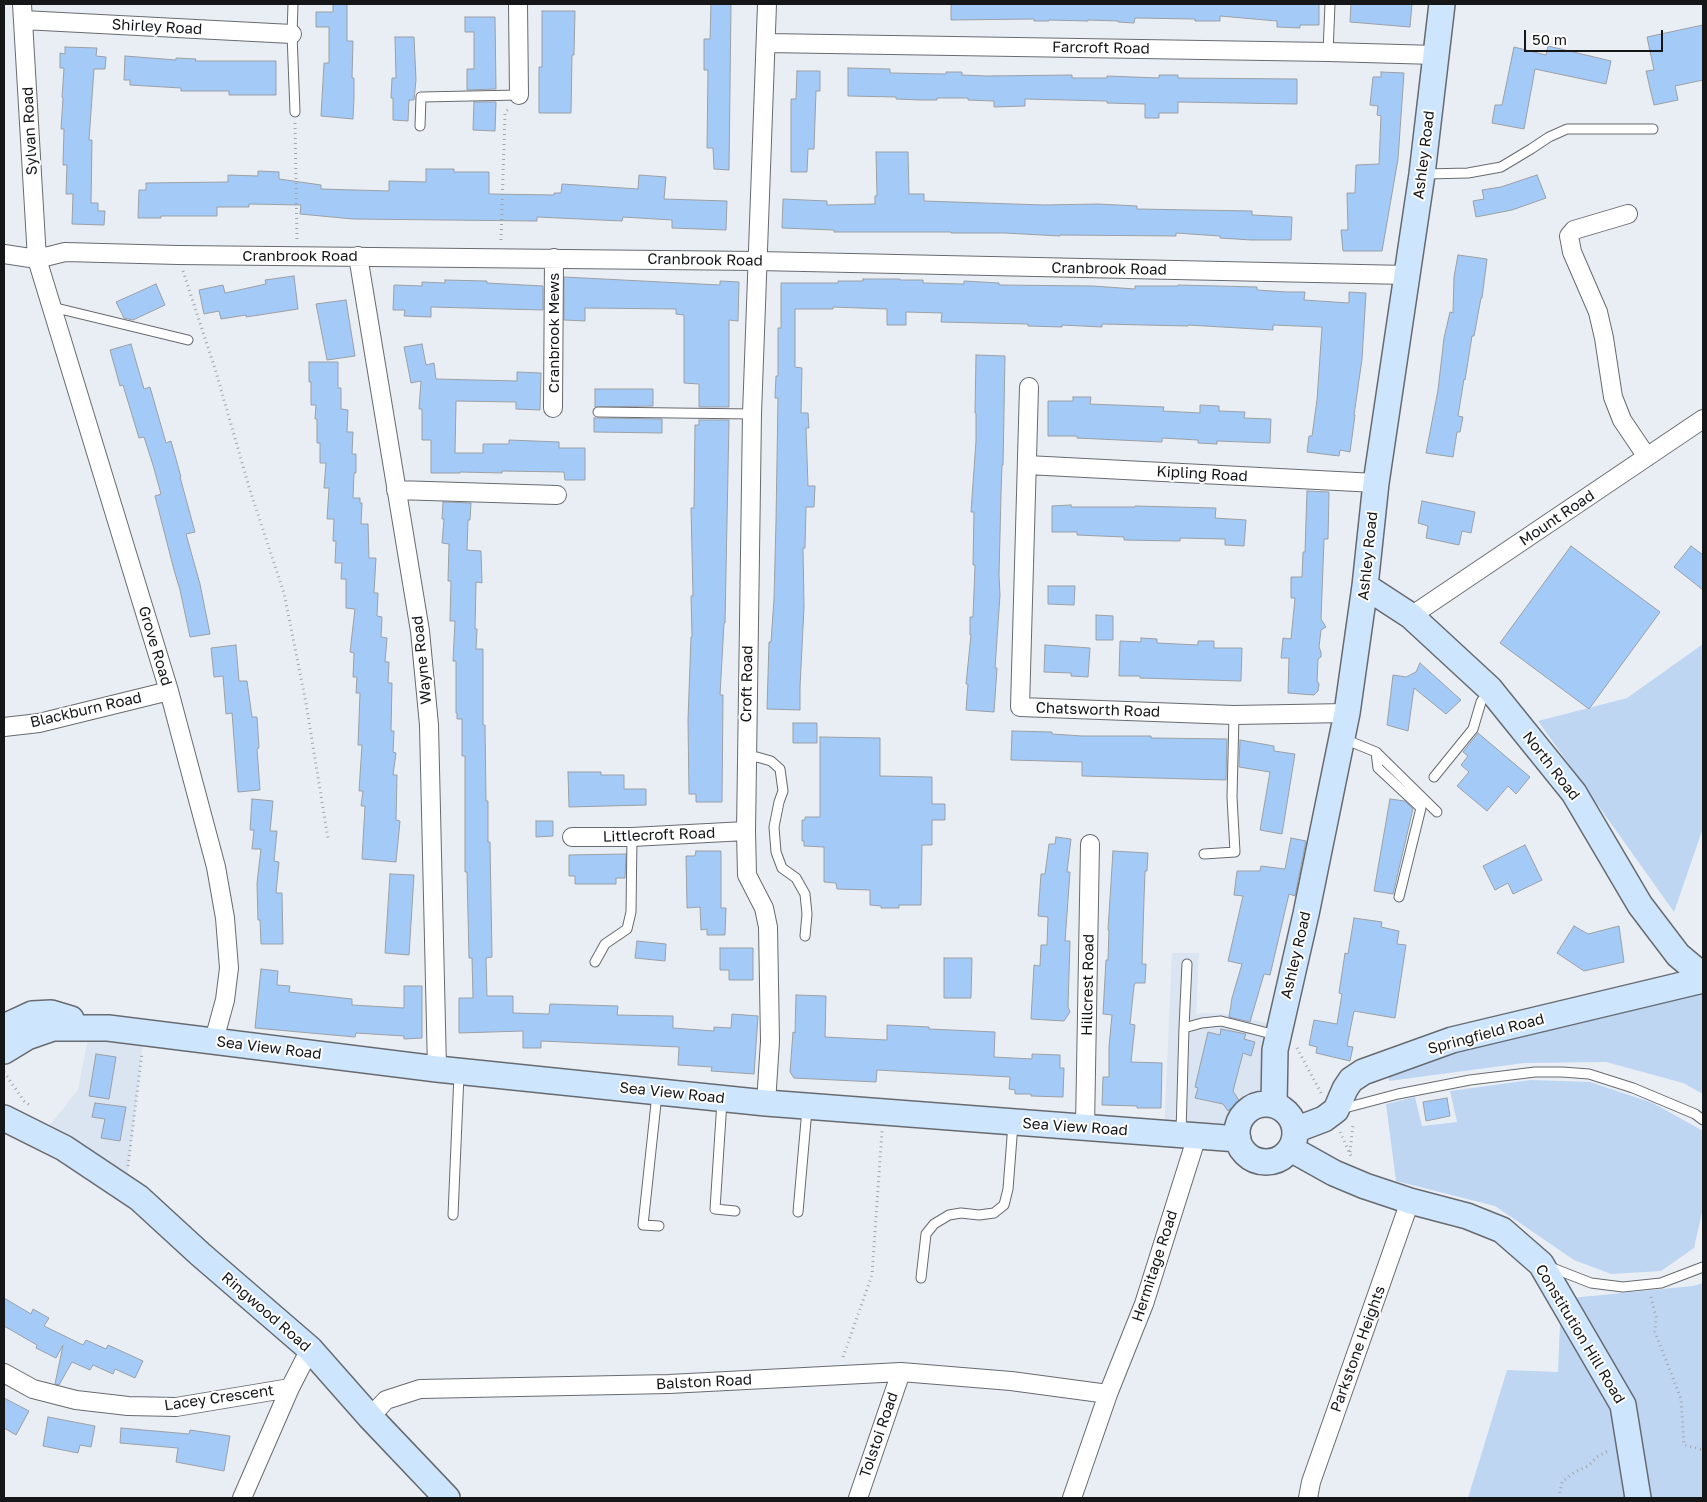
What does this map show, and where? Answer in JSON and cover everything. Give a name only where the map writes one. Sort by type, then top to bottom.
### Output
[{"type":"main road","name":"Ashley Road","points":[[1274,1105],[1275,1050],[1306,914],[1347,713],[1365,586],[1376,483],[1422,174],[1442,4]]},
{"type":"main road","name":"North Road","points":[[1365,586],[1411,616],[1490,689],[1574,793],[1640,905],[1678,955],[1703,978]]},
{"type":"main road","name":"Springfield Road","points":[[1341,1110],[1345,1089],[1351,1080],[1363,1072],[1452,1040],[1703,978]]},
{"type":"main road","name":"Sea View Road","points":[[4,1028],[32,1014],[51,1013],[108,1028]]},
{"type":"main road","name":"Sea View Road","points":[[4,1051],[27,1037],[53,1028],[108,1028],[448,1070],[766,1103],[1238,1139]]},
{"type":"main road","name":"Sea View Road","points":[[4,1057],[27,1037]]},
{"type":"main road","name":"Ringwood Road","points":[[14,1100],[64,1148]]},
{"type":"main road","points":[[1293,1140],[1292,1120],[1288,1113],[1274,1105],[1258,1105],[1250,1109],[1239,1122],[1238,1139],[1241,1148],[1248,1156],[1256,1161],[1276,1161],[1284,1156],[1293,1140],[1341,1110]]},
{"type":"main road","name":"Ringwood Road","points":[[9,1120],[64,1148],[139,1198],[200,1254],[310,1349],[370,1417],[448,1498]]},
{"type":"main road","name":"Constitution Hill Road","points":[[1293,1140],[1334,1173],[1365,1186],[1410,1201],[1467,1216],[1502,1230],[1541,1264],[1623,1405],[1638,1498]]},
{"type":"street","points":[[518,4],[519,95]]},
{"type":"street","points":[[758,261],[767,4]]},
{"type":"street","name":"Shirley Road","points":[[22,12],[292,34]]},
{"type":"street","name":"Sylvan Road","points":[[22,12],[37,259]]},
{"type":"street","name":"Farcroft Road","points":[[766,43],[1436,55]]},
{"type":"street","points":[[1628,214],[1574,230],[1569,236],[1572,252],[1598,312],[1613,397],[1622,420],[1647,457]]},
{"type":"street","name":"Cranbrook Road","points":[[4,254],[37,259],[65,252],[178,255],[758,261],[1406,275]]},
{"type":"street","name":"Wayne Road","points":[[358,256],[420,631],[429,726],[448,1070]]},
{"type":"street","name":"Cranbrook Mews","points":[[553,408],[554,258]]},
{"type":"street","name":"Grove Road","points":[[37,259],[168,692],[216,867],[225,918],[229,968],[225,1000],[214,1040]]},
{"type":"street","name":"Croft Road","points":[[758,261],[752,414],[746,758],[746,875],[764,908],[768,927],[770,1041],[766,1103]]},
{"type":"street","name":"Chatsworth Road","points":[[1029,387],[1020,708],[1234,715],[1347,713]]},
{"type":"street","name":"Mount Road","points":[[1411,616],[1703,419]]},
{"type":"street","name":"Kipling Road","points":[[1028,465],[1376,483]]},
{"type":"street","points":[[396,490],[557,495]]},
{"type":"street","name":"Blackburn Road","points":[[4,727],[38,723],[168,692]]},
{"type":"street","name":"Littlecroft Road","points":[[572,837],[632,837],[746,831]]},
{"type":"street","name":"Hillcrest Road","points":[[1085,1127],[1090,844]]},
{"type":"street","name":"Hermitage Road","points":[[1072,1498],[1108,1394],[1144,1304],[1189,1135]]},
{"type":"street","name":"Parkstone Heights","points":[[1308,1498],[1311,1482],[1410,1201]]},
{"type":"street","points":[[242,1498],[290,1388],[310,1349]]},
{"type":"street","name":"Balston Road","points":[[370,1417],[386,1400],[420,1390],[669,1384],[901,1372],[1011,1381],[1108,1394]]},
{"type":"street","name":"Tolstoi Road","points":[[858,1498],[901,1372]]},
{"type":"street","name":"Lacey Crescent","points":[[4,1373],[33,1389],[76,1400],[128,1406],[176,1407],[290,1388]]},
{"type":"lane","points":[[293,4],[292,34],[295,112]]},
{"type":"lane","points":[[1328,52],[1330,4]]},
{"type":"lane","points":[[420,126],[421,98],[519,95]]},
{"type":"lane","points":[[1422,174],[1468,172],[1501,167],[1549,136],[1568,129],[1653,129]]},
{"type":"lane","points":[[52,307],[188,340]]},
{"type":"lane","points":[[598,412],[752,414]]},
{"type":"lane","points":[[1434,777],[1473,729],[1481,702],[1490,689]]},
{"type":"lane","points":[[1204,854],[1235,852],[1232,796],[1234,715]]},
{"type":"lane","points":[[1342,738],[1376,752],[1437,812]]},
{"type":"lane","points":[[1376,752],[1378,768],[1421,808],[1400,897]]},
{"type":"lane","points":[[746,758],[757,757],[771,761],[780,769],[783,792],[774,827],[776,852],[782,868],[796,878],[805,894],[807,914],[805,936]]},
{"type":"lane","points":[[596,962],[604,944],[627,929],[631,912],[632,837]]},
{"type":"lane","points":[[1187,964],[1184,1028],[1189,1135]]},
{"type":"lane","points":[[1184,1028],[1202,1022],[1221,1021],[1280,1027]]},
{"type":"lane","points":[[448,1070],[453,1215]]},
{"type":"lane","points":[[1341,1110],[1398,1094],[1470,1080],[1535,1072],[1562,1072],[1589,1074],[1634,1088],[1694,1114],[1703,1120]]},
{"type":"lane","points":[[658,1092],[643,1225],[659,1226]]},
{"type":"lane","points":[[722,1098],[715,1209],[735,1211]]},
{"type":"lane","points":[[798,1212],[807,1106]]},
{"type":"lane","points":[[921,1278],[926,1234],[934,1224],[949,1215],[994,1213],[1004,1205],[1008,1189],[1013,1122]]},
{"type":"lane","points":[[1541,1264],[1591,1283],[1623,1287],[1661,1283],[1703,1267]]},
{"type":"path","points":[[500,258],[506,113],[519,95]]},
{"type":"path","points":[[295,112],[297,256]]},
{"type":"path","points":[[178,255],[216,372],[249,487],[284,593],[306,702],[328,839]]},
{"type":"path","points":[[1280,1027],[1341,1110],[1350,1154],[1365,1186]]},
{"type":"path","points":[[126,1189],[144,1032]]},
{"type":"path","points":[[4,1072],[14,1100]]},
{"type":"path","points":[[1341,1110],[1350,1154]]},
{"type":"path","points":[[837,1374],[872,1276],[883,1127]]},
{"type":"path","points":[[1661,1283],[1650,1298],[1656,1317],[1655,1332],[1681,1399],[1684,1445],[1703,1450]]},
{"type":"path","points":[[1559,1498],[1562,1482],[1605,1453]]},
{"type":"shaded area","points":[[1703,644],[1703,828],[1674,912],[1538,721],[1627,698]]},
{"type":"shaded area","points":[[1172,953],[1199,953],[1196,1014],[1227,1014],[1280,1026],[1266,1104],[1250,1109],[1239,1122],[1237,1131],[1164,1133]]},
{"type":"shaded area","points":[[1703,980],[1703,1094],[1683,1083],[1606,1062],[1524,1063],[1389,1081],[1387,1064]]},
{"type":"shaded area","points":[[90,1028],[144,1033],[126,1189],[45,1131],[78,1090]]},
{"type":"shaded area","points":[[1531,1080],[1590,1082],[1653,1103],[1703,1131],[1703,1208],[1694,1248],[1661,1271],[1611,1274],[1574,1260],[1495,1206],[1396,1181],[1386,1104],[1415,1097],[1422,1126],[1457,1122],[1450,1091]]},
{"type":"shaded area","points":[[1703,1283],[1703,1498],[1468,1498],[1507,1370],[1558,1372],[1561,1299],[1693,1286]]},
{"type":"building","points":[[333,4],[347,4],[347,41],[353,41],[353,119],[321,116],[324,63],[329,63],[329,27],[316,27],[316,12],[333,12]]},
{"type":"building","points":[[711,4],[731,4],[729,170],[714,169],[713,148],[707,148],[708,70],[704,70],[704,39],[710,39]]},
{"type":"building","points":[[951,4],[1319,4],[1319,25],[1300,25],[1300,28],[1277,27],[1277,21],[1220,16],[1220,21],[1135,18],[1134,23],[1088,20],[1034,21],[1034,19],[951,20]]},
{"type":"building","points":[[1351,4],[1412,4],[1410,27],[1350,22]]},
{"type":"building","points":[[542,11],[575,11],[571,113],[539,113],[539,67],[542,67]]},
{"type":"building","points":[[465,17],[495,17],[496,89],[467,90],[467,69],[474,69],[474,32],[465,32]]},
{"type":"building","points":[[1703,25],[1703,80],[1675,86],[1678,100],[1654,105],[1646,71],[1654,70],[1647,37]]},
{"type":"building","points":[[395,37],[414,37],[416,80],[414,100],[409,100],[408,121],[393,120],[393,98],[391,98],[392,78],[396,78]]},
{"type":"building","points":[[1548,46],[1611,61],[1606,84],[1535,69],[1524,129],[1492,123],[1495,105],[1502,105],[1514,47],[1546,55]]},
{"type":"building","points":[[65,47],[97,48],[96,56],[106,57],[105,69],[94,69],[89,140],[92,140],[91,203],[98,203],[98,211],[105,211],[104,225],[72,224],[73,194],[66,194],[67,165],[63,165],[64,129],[61,129],[64,68],[60,68],[60,53],[65,54]]},
{"type":"building","points":[[125,56],[176,60],[176,58],[196,59],[195,61],[276,61],[276,95],[229,95],[229,91],[181,91],[181,88],[130,85],[130,80],[124,80]]},
{"type":"building","points":[[848,68],[890,69],[890,73],[946,74],[946,72],[962,72],[962,75],[986,76],[1072,75],[1072,78],[1107,78],[1107,76],[1159,78],[1159,75],[1178,75],[1178,78],[1297,79],[1297,104],[1178,102],[1178,113],[1159,113],[1159,118],[1145,118],[1145,104],[1107,103],[1107,101],[1025,99],[1025,106],[994,107],[994,101],[968,100],[968,98],[920,100],[896,99],[896,97],[848,96]]},
{"type":"building","points":[[797,71],[820,71],[820,91],[816,91],[814,149],[808,149],[807,172],[791,172],[791,99],[796,99]]},
{"type":"building","points":[[1381,72],[1404,73],[1398,159],[1382,251],[1343,251],[1341,230],[1348,230],[1347,193],[1355,193],[1356,165],[1379,164],[1381,116],[1377,115],[1378,106],[1370,105],[1373,77],[1381,77]]},
{"type":"building","points":[[474,102],[496,102],[495,131],[473,130]]},
{"type":"building","points":[[876,152],[908,152],[909,194],[924,194],[924,201],[1044,205],[1098,204],[1137,206],[1137,209],[1252,211],[1252,215],[1292,217],[1291,240],[1251,240],[1176,233],[1176,236],[1060,236],[951,232],[834,232],[834,230],[782,228],[783,199],[827,201],[827,205],[875,204],[875,196],[877,196]]},
{"type":"building","points":[[426,169],[454,169],[454,172],[489,172],[489,194],[554,195],[554,193],[561,193],[562,184],[638,189],[639,175],[666,177],[664,199],[727,201],[726,230],[672,228],[672,220],[623,217],[622,221],[537,217],[537,221],[353,219],[300,214],[301,205],[249,204],[249,207],[217,207],[217,216],[138,218],[139,190],[146,190],[146,183],[228,182],[228,175],[258,176],[258,171],[279,172],[279,179],[321,185],[321,189],[389,191],[389,181],[426,182]]},
{"type":"building","points":[[1537,175],[1546,198],[1512,210],[1476,217],[1473,201],[1484,199],[1482,190],[1501,187]]},
{"type":"building","points":[[1458,255],[1487,259],[1482,298],[1474,336],[1472,336],[1458,416],[1463,417],[1460,432],[1457,432],[1453,457],[1426,453],[1438,390],[1444,338],[1450,312],[1453,313],[1454,277]]},
{"type":"building","points":[[294,276],[298,309],[221,319],[219,311],[204,314],[199,290],[223,285],[225,293],[266,284],[265,280]]},
{"type":"building","points":[[564,277],[720,285],[720,281],[739,282],[738,321],[729,320],[729,407],[699,407],[699,384],[684,383],[684,315],[676,314],[676,309],[585,308],[585,321],[564,320]]},
{"type":"building","points":[[863,279],[923,280],[923,283],[964,284],[964,281],[999,283],[999,285],[1093,286],[1135,289],[1135,286],[1178,285],[1257,287],[1257,290],[1305,292],[1304,300],[1349,303],[1349,292],[1366,293],[1362,359],[1350,452],[1340,450],[1339,456],[1307,452],[1309,436],[1312,436],[1317,400],[1322,327],[1273,325],[1273,330],[1188,325],[1102,324],[1102,327],[1028,326],[1028,324],[941,322],[942,313],[906,312],[906,325],[887,325],[887,309],[833,307],[833,309],[795,309],[795,367],[802,368],[801,413],[808,413],[809,428],[806,428],[808,486],[815,486],[814,507],[806,507],[805,548],[803,548],[804,607],[800,710],[767,709],[769,642],[771,642],[774,599],[778,398],[775,398],[776,376],[778,376],[778,328],[781,328],[781,283],[838,283],[838,281],[863,281]]},
{"type":"building","points":[[445,280],[487,281],[487,283],[543,286],[543,310],[431,307],[431,317],[404,316],[405,310],[393,310],[394,285],[422,286],[422,282],[445,283]]},
{"type":"building","points":[[156,284],[165,305],[133,320],[124,318],[116,302]]},
{"type":"building","points":[[346,300],[355,356],[327,360],[316,304]]},
{"type":"building","points":[[131,344],[144,389],[150,387],[166,443],[171,441],[181,477],[195,532],[186,534],[200,584],[210,634],[190,637],[180,590],[155,496],[161,494],[153,465],[144,437],[139,438],[123,385],[120,386],[110,350]]},
{"type":"building","points":[[422,344],[426,365],[434,363],[436,379],[517,381],[517,372],[541,373],[540,410],[516,409],[516,402],[456,401],[455,453],[483,453],[483,444],[509,444],[509,440],[559,442],[559,448],[585,448],[585,480],[565,480],[564,472],[431,473],[431,440],[422,440],[422,409],[419,409],[421,381],[411,383],[404,347]]},
{"type":"building","points":[[976,355],[1005,356],[1000,595],[994,712],[966,710],[968,684],[966,684],[971,635],[970,617],[973,617],[975,565],[973,565],[974,512],[971,512],[976,441]]},
{"type":"building","points":[[309,362],[338,362],[338,388],[341,388],[341,409],[348,410],[347,432],[353,432],[352,454],[356,454],[353,498],[360,498],[360,503],[362,503],[361,524],[368,524],[369,558],[376,558],[374,593],[378,593],[377,616],[382,617],[381,637],[387,638],[385,662],[389,662],[388,683],[392,683],[391,731],[394,731],[393,752],[396,753],[393,775],[397,775],[396,820],[400,821],[396,862],[362,859],[365,806],[361,806],[363,791],[359,791],[362,745],[358,745],[360,693],[356,693],[357,677],[353,677],[354,653],[350,652],[355,609],[346,608],[346,579],[341,579],[342,563],[335,563],[334,519],[327,519],[329,488],[324,488],[326,463],[320,463],[320,443],[317,443],[317,419],[315,419],[316,405],[311,405]]},
{"type":"building","points":[[595,389],[653,389],[653,406],[595,407]]},
{"type":"building","points":[[1073,397],[1091,397],[1090,404],[1164,407],[1163,411],[1200,413],[1200,405],[1219,406],[1219,411],[1245,412],[1244,418],[1271,419],[1270,443],[1217,441],[1217,444],[1198,443],[1198,440],[1162,438],[1162,442],[1077,438],[1077,436],[1048,436],[1048,401],[1073,401]]},
{"type":"building","points":[[594,418],[662,419],[662,433],[594,432]]},
{"type":"building","points":[[699,420],[729,420],[725,623],[720,695],[723,695],[722,802],[696,802],[696,794],[689,794],[688,720],[692,637],[691,596],[693,596],[691,508],[694,508],[695,425],[699,425]]},
{"type":"building","points":[[1307,491],[1329,492],[1328,539],[1324,539],[1321,619],[1326,627],[1321,630],[1319,647],[1321,657],[1318,659],[1317,681],[1319,684],[1318,691],[1314,695],[1288,693],[1289,658],[1281,658],[1283,638],[1291,639],[1295,598],[1291,598],[1291,577],[1302,577],[1303,552],[1305,552]]},
{"type":"building","points":[[1422,501],[1475,512],[1471,533],[1462,531],[1459,545],[1426,538],[1428,526],[1418,523]]},
{"type":"building","points":[[443,502],[471,503],[470,520],[468,520],[467,550],[481,551],[482,583],[476,582],[475,629],[477,629],[476,649],[483,649],[483,725],[485,725],[488,842],[490,842],[492,957],[486,958],[487,996],[513,996],[513,1013],[549,1014],[550,1004],[618,1006],[617,1015],[673,1016],[673,1028],[714,1031],[714,1027],[731,1028],[732,1014],[758,1016],[754,1074],[711,1071],[712,1067],[678,1065],[679,1047],[541,1041],[541,1048],[523,1048],[523,1031],[459,1033],[459,998],[473,998],[472,958],[469,958],[467,872],[465,872],[465,756],[462,756],[462,719],[457,719],[456,713],[456,661],[453,661],[455,621],[450,621],[451,581],[448,581],[449,544],[442,543]]},
{"type":"building","points":[[1071,505],[1071,507],[1216,508],[1215,518],[1246,520],[1244,546],[1225,545],[1225,539],[1180,538],[1180,541],[1124,540],[1124,537],[1077,535],[1077,532],[1052,532],[1052,506]]},
{"type":"building","points":[[1571,546],[1660,612],[1589,709],[1500,643]]},
{"type":"building","points":[[1691,546],[1703,555],[1703,590],[1674,567]]},
{"type":"building","points":[[1048,586],[1075,586],[1074,605],[1048,604]]},
{"type":"building","points":[[1096,615],[1113,616],[1113,640],[1096,640]]},
{"type":"building","points":[[1141,638],[1157,639],[1157,643],[1198,645],[1198,641],[1214,641],[1214,648],[1242,648],[1241,681],[1119,676],[1120,641],[1141,642]]},
{"type":"building","points":[[236,645],[239,681],[247,681],[252,717],[257,717],[260,790],[238,792],[232,713],[226,714],[223,676],[214,677],[211,648]]},
{"type":"building","points":[[1045,645],[1090,648],[1088,677],[1071,676],[1071,673],[1044,672]]},
{"type":"building","points":[[1420,663],[1461,700],[1446,714],[1414,688],[1408,731],[1387,725],[1393,675],[1406,677],[1416,672]]},
{"type":"building","points":[[793,723],[817,723],[817,743],[793,743]]},
{"type":"building","points":[[1012,731],[1052,732],[1052,734],[1082,736],[1227,739],[1226,780],[1082,776],[1082,762],[1011,760]]},
{"type":"building","points":[[1478,733],[1530,777],[1516,794],[1508,786],[1487,811],[1457,786],[1469,772],[1461,765],[1468,756],[1463,752]]},
{"type":"building","points":[[820,737],[880,738],[880,776],[932,777],[932,804],[945,804],[945,820],[932,820],[932,845],[922,845],[921,905],[899,905],[899,908],[881,908],[881,906],[870,905],[870,890],[837,889],[836,883],[824,882],[824,847],[804,846],[804,841],[802,841],[802,820],[805,820],[805,817],[820,817]]},
{"type":"building","points":[[1240,740],[1274,746],[1274,751],[1295,754],[1282,834],[1260,830],[1270,772],[1239,767]]},
{"type":"building","points":[[568,772],[601,772],[601,775],[624,775],[624,789],[646,789],[646,805],[569,807]]},
{"type":"building","points":[[252,799],[273,801],[270,831],[277,831],[274,861],[279,862],[276,893],[282,893],[283,944],[261,944],[257,883],[261,849],[252,849],[254,830],[250,830]]},
{"type":"building","points":[[1390,799],[1405,801],[1413,809],[1393,894],[1374,891]]},
{"type":"building","points":[[536,821],[553,821],[553,836],[536,837]]},
{"type":"building","points":[[1056,837],[1071,839],[1067,872],[1070,872],[1065,941],[1070,941],[1068,1007],[1070,1012],[1064,1021],[1031,1019],[1034,965],[1040,966],[1041,945],[1047,945],[1048,917],[1038,916],[1041,874],[1045,874],[1049,844],[1055,844]]},
{"type":"building","points":[[1291,838],[1306,841],[1295,896],[1289,894],[1270,975],[1264,974],[1250,1022],[1229,1017],[1232,998],[1242,964],[1228,961],[1243,896],[1234,895],[1237,871],[1260,871],[1261,866],[1285,869]]},
{"type":"building","points":[[1525,845],[1542,880],[1513,894],[1508,883],[1495,890],[1483,866]]},
{"type":"building","points":[[696,851],[721,851],[721,908],[726,908],[725,935],[707,935],[707,929],[701,930],[700,907],[687,908],[686,856],[695,856]]},
{"type":"building","points":[[1113,851],[1148,853],[1147,871],[1145,871],[1142,964],[1146,964],[1145,983],[1135,983],[1134,986],[1130,1024],[1135,1025],[1131,1062],[1162,1063],[1161,1108],[1102,1105],[1103,1077],[1109,1077],[1112,1015],[1103,1014],[1106,960],[1108,960]]},
{"type":"building","points":[[626,854],[625,878],[616,878],[616,884],[575,884],[575,876],[569,876],[569,855]]},
{"type":"building","points":[[390,874],[414,875],[409,955],[385,953]]},
{"type":"building","points":[[1354,918],[1382,922],[1381,927],[1399,931],[1397,944],[1406,945],[1395,1018],[1354,1011],[1347,1046],[1353,1047],[1350,1061],[1316,1053],[1317,1047],[1309,1045],[1314,1020],[1337,1024],[1342,994],[1339,993],[1345,953],[1348,954]]},
{"type":"building","points":[[1574,926],[1588,934],[1619,926],[1624,962],[1584,971],[1557,953]]},
{"type":"building","points":[[637,941],[666,944],[665,961],[635,958]]},
{"type":"building","points":[[720,948],[753,948],[753,980],[729,980],[729,970],[720,970]]},
{"type":"building","points":[[944,958],[972,958],[971,998],[944,998]]},
{"type":"building","points":[[261,969],[278,971],[277,985],[290,986],[289,992],[352,999],[352,1005],[404,1008],[404,986],[422,986],[422,1038],[404,1039],[404,1036],[356,1033],[355,1037],[255,1028]]},
{"type":"building","points":[[796,995],[826,996],[825,1037],[887,1040],[887,1025],[995,1032],[994,1057],[1032,1059],[1032,1054],[1060,1055],[1060,1068],[1064,1068],[1063,1097],[1015,1094],[1015,1090],[1009,1089],[1010,1077],[877,1070],[876,1082],[794,1078],[790,1072],[793,1032],[795,1033]]},
{"type":"building","points":[[1221,1029],[1246,1034],[1244,1039],[1255,1042],[1251,1056],[1243,1053],[1233,1091],[1240,1102],[1228,1111],[1223,1104],[1195,1098],[1198,1088],[1195,1087],[1208,1032],[1220,1035]]},
{"type":"building","points":[[96,1054],[116,1057],[109,1099],[89,1096]]},
{"type":"building","points":[[1447,1098],[1450,1116],[1426,1121],[1423,1102]]},
{"type":"building","points":[[95,1103],[126,1107],[120,1141],[101,1138],[105,1119],[92,1117]]},
{"type":"building","points":[[4,1298],[31,1314],[33,1309],[49,1318],[44,1326],[83,1345],[86,1340],[106,1349],[108,1345],[143,1361],[135,1378],[115,1369],[113,1374],[93,1365],[90,1370],[72,1362],[59,1385],[55,1384],[63,1345],[56,1358],[36,1348],[37,1345],[4,1326]]},
{"type":"building","points":[[4,1398],[29,1411],[16,1435],[4,1428]]},
{"type":"building","points":[[48,1417],[95,1426],[91,1447],[80,1445],[78,1453],[43,1446]]},
{"type":"building","points":[[121,1428],[189,1434],[190,1430],[230,1436],[224,1471],[176,1462],[178,1448],[120,1443]]}]
